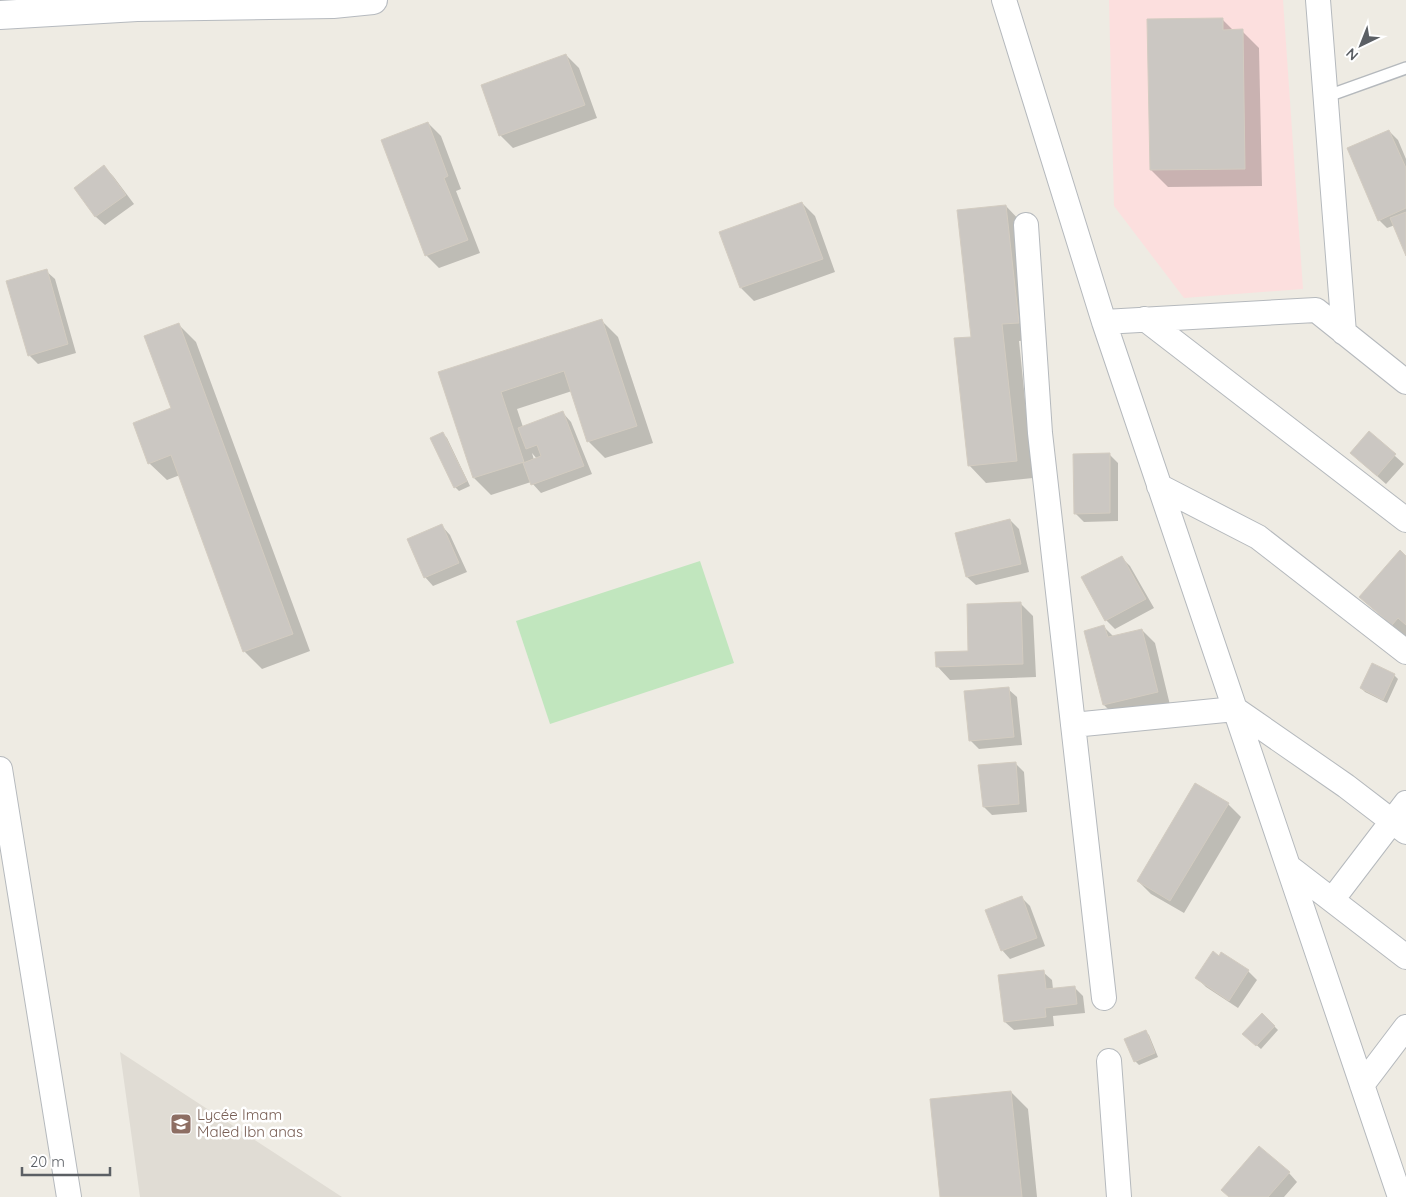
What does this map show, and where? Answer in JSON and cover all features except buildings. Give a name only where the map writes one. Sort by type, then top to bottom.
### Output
[{"type":"main road","points":[[0,15],[136,3],[373,0]]},
{"type":"street","points":[[1004,0],[1104,322],[1400,1197]]},
{"type":"street","points":[[1318,0],[1344,333]]},
{"type":"street","points":[[1026,225],[1040,433],[1104,998]]},
{"type":"street","points":[[1104,322],[1316,310],[1406,382]]},
{"type":"street","points":[[1145,320],[1406,520]]},
{"type":"street","points":[[1159,486],[1258,537],[1406,652]]},
{"type":"street","points":[[1073,725],[1235,709],[1346,786],[1401,819],[1332,900]]},
{"type":"street","points":[[0,769],[69,1197]]},
{"type":"street","points":[[1288,867],[1406,956]]},
{"type":"street","points":[[1362,1085],[1406,1028]]},
{"type":"street","points":[[1109,1061],[1119,1197]]},
{"type":"lane","points":[[1326,97],[1406,68]]},
{"type":"shaded area","points":[[1109,0],[1283,0],[1303,289],[1184,298],[1114,206]]},
{"type":"shaded area","name":"Lycée Imam Maled Ibn anas","points":[[120,1052],[342,1197],[140,1197]]},
{"type":"green space","points":[[700,561],[734,663],[550,724],[516,621]]},
{"type":"place","name":"Lycée Imam Maled Ibn anas","points":[[181,1124]]}]
